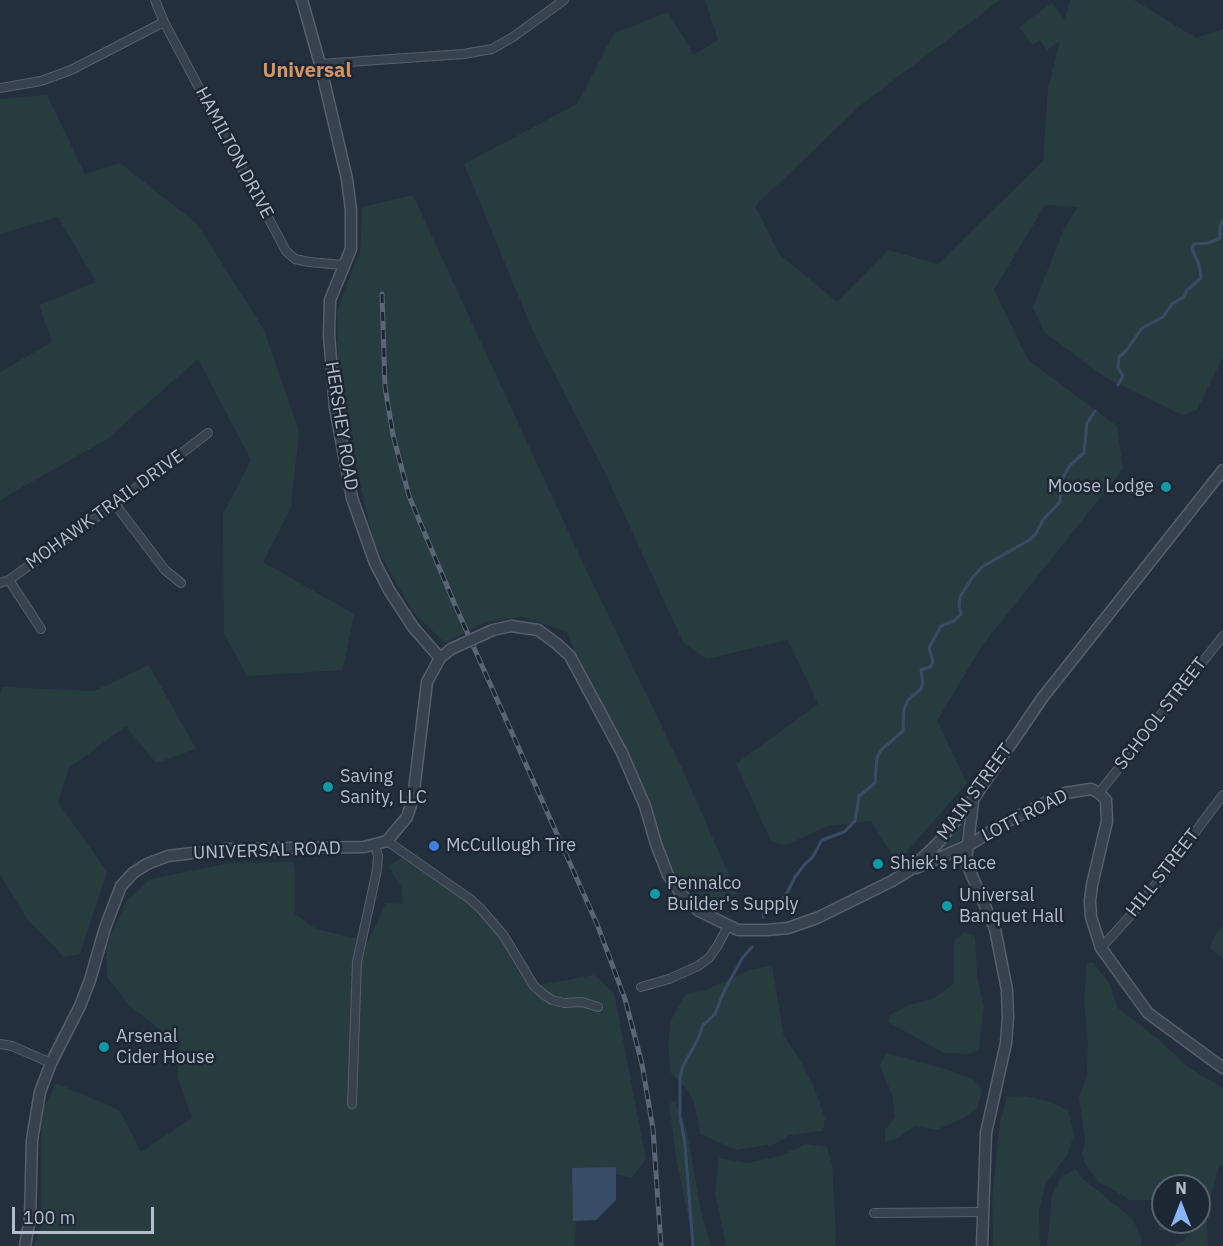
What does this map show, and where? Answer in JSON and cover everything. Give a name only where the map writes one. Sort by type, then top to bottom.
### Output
[{"type":"street","name":"HAMILTON DRIVE","points":[[155,0],[164,22],[286,251],[295,259],[344,265]]},
{"type":"street","name":"HERSHEY ROAD","points":[[302,0],[320,64],[347,179],[351,210],[351,249],[330,300],[329,335],[334,408],[352,498],[375,562],[389,590],[413,627],[440,658]]},
{"type":"street","points":[[320,64],[464,54],[492,49],[513,37],[564,0]]},
{"type":"street","points":[[0,88],[41,81],[71,70],[164,22]]},
{"type":"street","name":"MOHAWK TRAIL DRIVE","points":[[4,582],[115,504],[208,433]]},
{"type":"street","name":"MAIN STREET","points":[[440,658],[451,649],[493,630],[511,626],[538,630],[557,644],[570,656],[622,753],[645,806],[668,875],[682,895],[699,911],[738,930],[788,928],[817,918],[878,889],[910,870],[938,843],[974,798],[1043,698],[1223,470]]},
{"type":"street","points":[[115,504],[165,570],[181,583]]},
{"type":"street","points":[[4,582],[41,629]]},
{"type":"street","name":"SCHOOL STREET","points":[[1099,793],[1223,636]]},
{"type":"street","name":"UNIVERSAL ROAD","points":[[25,1246],[30,1219],[34,1119],[40,1092],[51,1063],[80,1006],[110,912],[121,886],[133,873],[147,864],[168,856],[225,849],[350,848],[375,845],[387,840],[407,817],[411,808],[417,780],[427,682],[440,658]]},
{"type":"street","name":"LOTT ROAD","points":[[910,870],[966,846],[1006,822],[1065,793],[1091,789],[1099,793]]},
{"type":"street","points":[[1099,793],[1106,800],[1107,821],[1090,901],[1091,917],[1101,948],[1148,1012],[1223,1068]]},
{"type":"street","name":"HILL STREET","points":[[1101,948],[1141,904],[1223,795]]},
{"type":"street","points":[[974,798],[966,846],[966,862],[995,929],[1007,990],[1006,1043],[986,1133],[982,1246]]},
{"type":"street","points":[[387,840],[481,909],[504,936],[534,986],[543,994],[552,1000],[564,1003],[582,1002],[598,1007]]},
{"type":"street","points":[[352,1104],[357,962],[377,870],[378,856],[375,845]]},
{"type":"street","points":[[641,987],[669,979],[698,966],[709,958],[728,926]]},
{"type":"street","points":[[0,1044],[12,1046],[51,1063]]},
{"type":"street","points":[[874,1213],[982,1212]]},
{"type":"green space","points":[[705,0],[1000,0],[862,104],[755,206],[779,254],[837,302],[888,250],[938,264],[1043,161],[1048,89],[1060,41],[1047,50],[1040,40],[1033,45],[1019,27],[1052,3],[1065,20],[1070,0],[1134,0],[1196,38],[1223,29],[1223,357],[1197,410],[1182,415],[1105,377],[1044,332],[1033,307],[1063,231],[1078,207],[1045,205],[994,290],[1028,360],[1117,426],[1123,469],[981,647],[937,721],[967,783],[897,863],[871,821],[828,826],[784,846],[771,841],[736,764],[818,704],[788,640],[706,659],[683,642],[608,479],[532,329],[464,164],[577,104],[614,33],[668,12],[694,55],[718,40]]},
{"type":"green space","points":[[47,95],[85,174],[120,163],[197,224],[264,330],[299,431],[291,507],[263,562],[354,614],[343,670],[247,676],[224,633],[223,514],[251,460],[198,359],[106,440],[0,501],[0,372],[52,342],[39,305],[96,282],[58,217],[0,234],[0,99]]},
{"type":"green space","points":[[413,195],[581,559],[681,766],[737,893],[712,903],[678,879],[566,631],[522,617],[485,622],[445,643],[413,612],[374,543],[339,393],[337,310],[360,251],[362,207]]},
{"type":"green space","points":[[149,665],[196,749],[156,763],[126,726],[69,768],[58,802],[107,872],[80,954],[64,957],[27,919],[0,874],[0,696],[3,687],[94,691]]},
{"type":"green space","points":[[962,823],[964,824],[960,841],[937,854]]},
{"type":"green space","points":[[401,858],[491,914],[534,986],[594,975],[614,993],[646,1159],[632,1178],[600,1171],[581,1177],[574,1246],[34,1246],[41,1227],[41,1114],[56,1083],[119,1110],[141,1152],[192,1118],[177,1076],[180,1045],[130,1006],[107,977],[106,945],[126,902],[151,879],[230,863],[293,862],[295,914],[316,929],[368,941],[386,903],[403,904],[401,887],[388,866]]},
{"type":"green space","points":[[1222,925],[1223,959],[1210,949],[1212,940]]},
{"type":"green space","points":[[964,932],[975,937],[977,976],[984,1008],[979,1049],[969,1054],[944,1053],[888,1022],[890,1015],[909,1005],[933,999],[954,983],[954,941]]},
{"type":"green space","points":[[1087,963],[1093,963],[1108,981],[1118,1008],[1157,1038],[1188,1067],[1223,1088],[1223,1165],[1219,1166],[1211,1195],[1211,1174],[1151,1174],[1151,1200],[1130,1200],[1099,1182],[1085,1164],[1082,1153],[1085,1141],[1079,1097],[1087,1075],[1088,1043],[1084,1001]]},
{"type":"green space","points":[[772,965],[784,1037],[799,1058],[814,1087],[825,1118],[823,1131],[790,1135],[774,1144],[736,1150],[700,1134],[695,1105],[687,1089],[671,1073],[668,1046],[671,1020],[686,993],[704,991],[747,971]]},
{"type":"green space","points":[[886,1053],[949,1070],[974,1080],[982,1090],[977,1108],[963,1118],[936,1130],[915,1126],[898,1138],[885,1142],[885,1130],[895,1117],[892,1095],[880,1066]]},
{"type":"green space","points":[[1026,1096],[1051,1102],[1068,1110],[1074,1134],[1068,1154],[1045,1185],[1039,1211],[1040,1246],[993,1246],[992,1199],[1000,1123],[1007,1097]]},
{"type":"green space","points":[[674,1100],[686,1127],[701,1211],[711,1246],[694,1246],[677,1163],[669,1105]]},
{"type":"green space","points":[[805,1144],[827,1147],[832,1164],[835,1246],[726,1246],[715,1193],[719,1158],[747,1163],[780,1156]]},
{"type":"green space","points":[[1075,1169],[1083,1179],[1132,1218],[1142,1239],[1141,1246],[1047,1246],[1052,1195],[1061,1177]]},
{"type":"green space","points":[[1188,1234],[1208,1234],[1208,1246],[1172,1246],[1184,1241]]},
{"type":"water","points":[[616,1167],[616,1200],[596,1220],[573,1221],[572,1168]]},
{"type":"waterway","points":[[1118,385],[1123,376],[1118,368],[1119,357],[1142,328],[1163,317],[1172,304],[1184,297],[1187,290],[1201,278],[1199,264],[1192,249],[1194,244],[1208,243],[1220,238],[1220,227],[1223,220]]},
{"type":"waterway","points":[[763,917],[764,912],[785,897],[795,877],[812,858],[822,840],[844,832],[855,821],[859,796],[875,783],[877,758],[881,750],[903,731],[904,709],[908,700],[921,689],[923,683],[921,670],[930,667],[933,661],[929,648],[941,626],[954,621],[961,614],[960,597],[982,567],[1029,540],[1060,502],[1062,479],[1070,465],[1084,453],[1087,423],[1095,411]]},
{"type":"waterway","points":[[693,1246],[685,1144],[680,1116],[680,1077],[703,1025],[715,1014],[724,991],[743,957],[752,947]]},
{"type":"railway","points":[[382,294],[385,387],[393,435],[409,496],[597,924],[625,999],[642,1064],[653,1129],[661,1246]]},
{"type":"place","name":"Moose Lodge","points":[[1166,487]]},
{"type":"place","name":"Saving Sanity, LLC","points":[[328,787]]},
{"type":"place","name":"McCullough Tire","points":[[434,846]]},
{"type":"place","name":"Shiek's Place","points":[[878,864]]},
{"type":"place","name":"Pennalco Builder's Supply","points":[[655,894]]},
{"type":"place","name":"Universal Banquet Hall","points":[[947,906]]},
{"type":"place","name":"Arsenal Cider House","points":[[104,1047]]},
{"type":"district","name":"Universal","points":[[307,71]]}]
